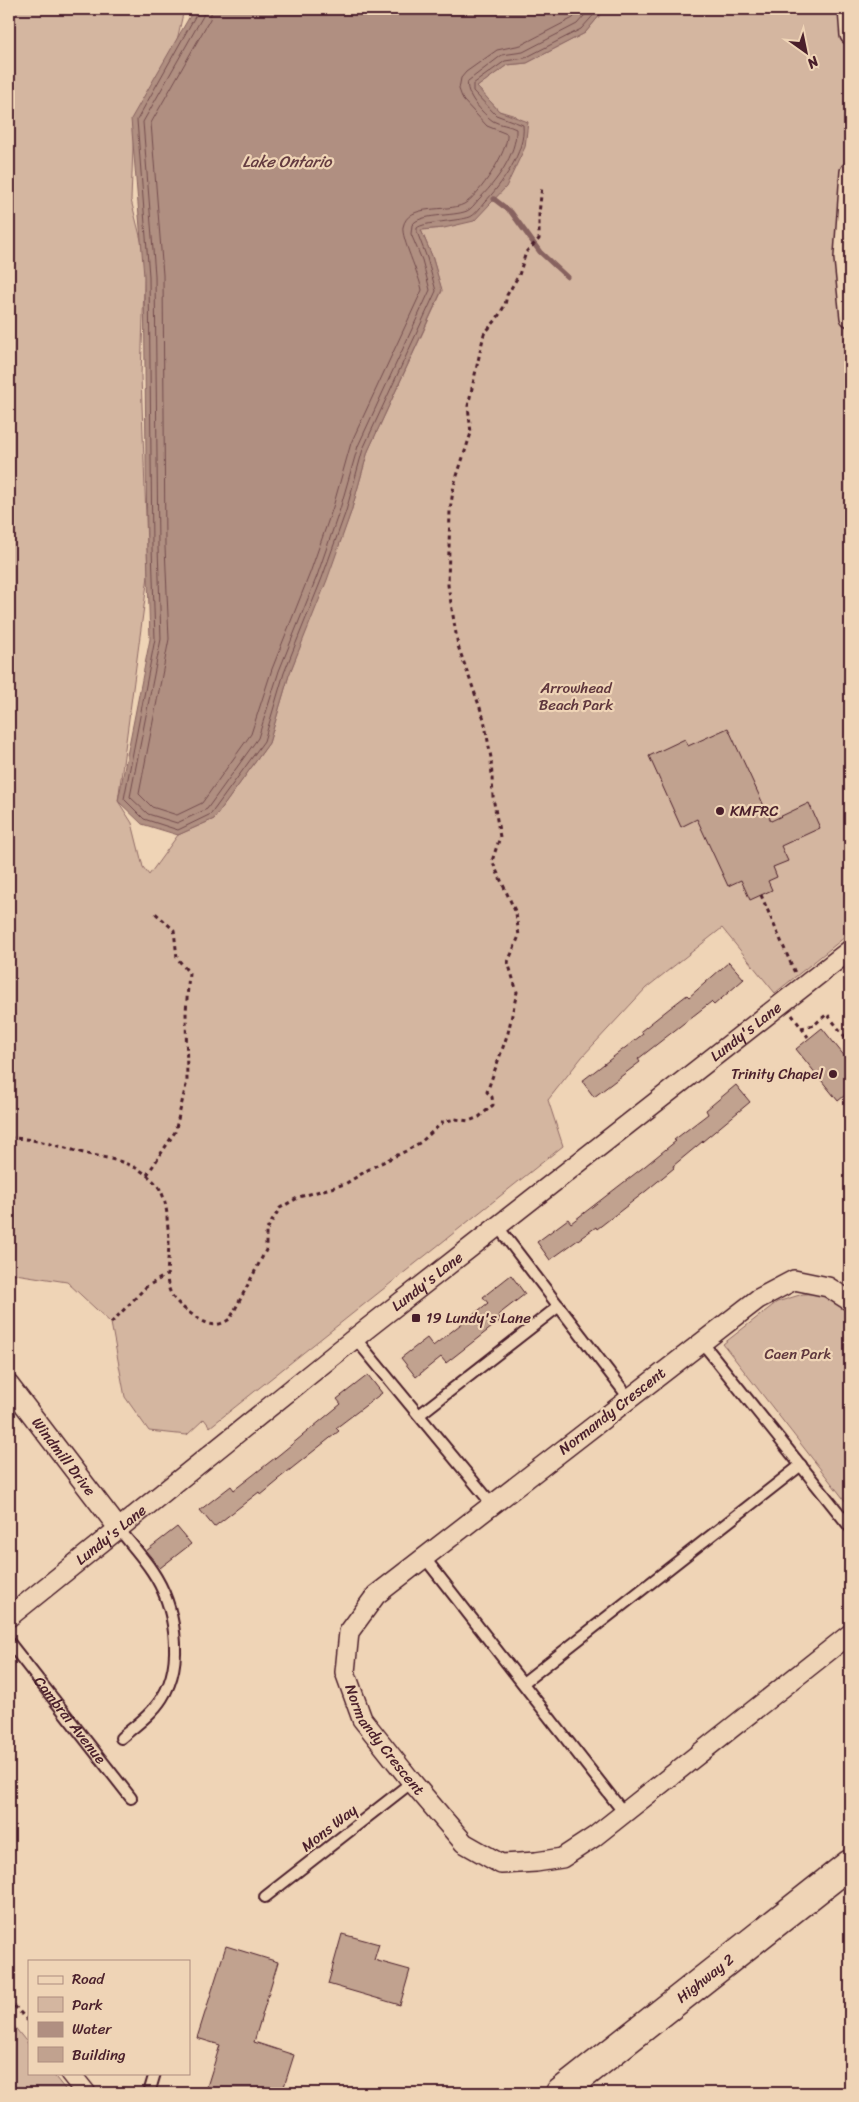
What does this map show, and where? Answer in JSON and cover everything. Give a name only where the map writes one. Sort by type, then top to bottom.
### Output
[{"type":"main road","name":"Highway 2","points":[[560,2093],[850,1864]]},
{"type":"street","points":[[848,9],[850,35]]},
{"type":"street","points":[[850,172],[844,258],[850,316]]},
{"type":"street","name":"Lundy's Lane","points":[[9,1617],[355,1338],[850,950]]},
{"type":"street","name":"Normandy Crescent","points":[[850,1301],[828,1287],[794,1280],[758,1299],[701,1341],[376,1595],[350,1632],[345,1672],[362,1719],[464,1843],[500,1864],[536,1862],[562,1858],[594,1837],[850,1634]]},
{"type":"street","name":"Windmill Drive","points":[[9,1385],[119,1529]]},
{"type":"street","points":[[71,2074],[86,2093]]},
{"type":"lane","points":[[498,1226],[629,1398]]},
{"type":"lane","points":[[418,1415],[559,1306]]},
{"type":"lane","points":[[355,1338],[492,1504]]},
{"type":"lane","points":[[701,1341],[850,1527]]},
{"type":"lane","points":[[523,1683],[801,1465]]},
{"type":"lane","points":[[119,1529],[153,1572],[174,1624],[175,1650],[172,1675],[162,1698],[146,1717],[120,1738]]},
{"type":"lane","points":[[424,1557],[624,1813]]},
{"type":"lane","name":"Cambrai Avenue","points":[[9,1642],[131,1798]]},
{"type":"lane","name":"Mons Way","points":[[265,1897],[412,1782]]},
{"type":"lane","points":[[149,2093],[155,2074]]},
{"type":"path","points":[[9,1138],[26,1138],[108,1159],[132,1166],[147,1175],[159,1187],[166,1203],[169,1241],[166,1275],[169,1290],[177,1302],[210,1325],[220,1325],[230,1319],[266,1250],[266,1231],[280,1208],[299,1198],[345,1184],[421,1142],[443,1122],[455,1119],[469,1121],[479,1117],[493,1105],[492,1097],[488,1092],[508,1033],[517,992],[508,962],[519,936],[516,914],[492,860],[500,837],[493,798],[491,758],[484,719],[458,646],[448,585],[451,535],[450,510],[454,485],[472,433],[468,406],[484,334],[496,320],[516,282],[526,252],[536,243],[540,230],[539,214],[542,186]]},
{"type":"path","points":[[761,895],[796,974]]},
{"type":"path","points":[[147,1175],[174,1132],[187,1081],[186,1012],[189,973],[177,958],[174,930],[153,911]]},
{"type":"path","points":[[788,1011],[808,1037]]},
{"type":"path","points":[[801,1028],[814,1025],[827,1014],[850,1043]]},
{"type":"path","points":[[111,1323],[146,1287],[166,1275]]},
{"type":"path","points":[[9,2000],[28,2021]]},
{"type":"green space","name":"Arrowhead Beach Park","points":[[9,9],[184,9],[174,54],[134,122],[131,200],[145,256],[141,376],[148,576],[118,801],[132,823],[143,867],[149,875],[178,835],[214,819],[269,743],[289,675],[351,512],[368,451],[442,291],[432,256],[421,230],[444,228],[516,116],[499,111],[477,87],[507,65],[527,63],[585,33],[605,9],[850,9],[850,933],[775,993],[722,928],[646,988],[582,1057],[548,1100],[563,1146],[210,1427],[204,1419],[187,1435],[149,1431],[125,1397],[111,1323],[67,1282],[9,1273]]},
{"type":"green space","name":"Caen Park","points":[[825,1293],[850,1309],[850,1507],[723,1344],[777,1302],[803,1294]]},
{"type":"green space","points":[[9,2020],[28,2044],[28,2074],[53,2074],[68,2093],[9,2093]]},
{"type":"water","name":"Lake Ontario","points":[[194,9],[605,9],[585,33],[527,63],[507,65],[477,87],[499,111],[528,122],[525,147],[506,187],[474,221],[444,228],[421,230],[432,256],[442,290],[368,451],[351,512],[327,580],[289,675],[269,743],[214,819],[178,835],[142,824],[118,801],[150,639],[144,276],[131,119]]},
{"type":"building","name":"KMFRC","points":[[728,728],[771,821],[809,803],[820,828],[781,846],[788,861],[773,867],[777,877],[768,881],[772,890],[750,900],[741,880],[728,886],[697,819],[681,827],[649,756],[685,739],[688,746]]},
{"type":"building","points":[[729,962],[744,979],[714,1005],[711,1002],[638,1059],[640,1062],[594,1097],[582,1081],[643,1034],[641,1031],[670,1008],[687,995],[689,997]]},
{"type":"building","name":"Trinity Chapel","points":[[822,1028],[850,1063],[850,1091],[838,1101],[796,1049]]},
{"type":"building","points":[[736,1085],[750,1102],[646,1191],[597,1229],[596,1227],[550,1260],[537,1242],[568,1219],[571,1223],[645,1166],[676,1141],[674,1140],[708,1114],[706,1110]]},
{"type":"building","points":[[511,1275],[525,1294],[498,1315],[501,1320],[446,1363],[441,1357],[416,1377],[401,1358],[427,1338],[433,1346],[488,1303],[483,1297]]},
{"type":"building","points":[[368,1375],[382,1393],[336,1428],[339,1431],[261,1495],[259,1492],[214,1527],[200,1510],[231,1486],[234,1490],[280,1454],[341,1404],[337,1399]]},
{"type":"building","points":[[177,1527],[191,1544],[160,1568],[146,1551]]},
{"type":"building","points":[[342,1934],[379,1944],[374,1960],[410,1970],[400,2005],[328,1984]]},
{"type":"building","points":[[226,1946],[278,1962],[254,2042],[294,2055],[282,2093],[205,2093],[220,2045],[197,2038]]},
{"type":"waterway","points":[[494,199],[511,212],[540,252],[567,277]]},
{"type":"place","name":"KMFRC","points":[[720,811]]},
{"type":"place","name":"Trinity Chapel","points":[[833,1074]]},
{"type":"place","name":"19 Lundy's Lane","points":[[416,1318]]}]
